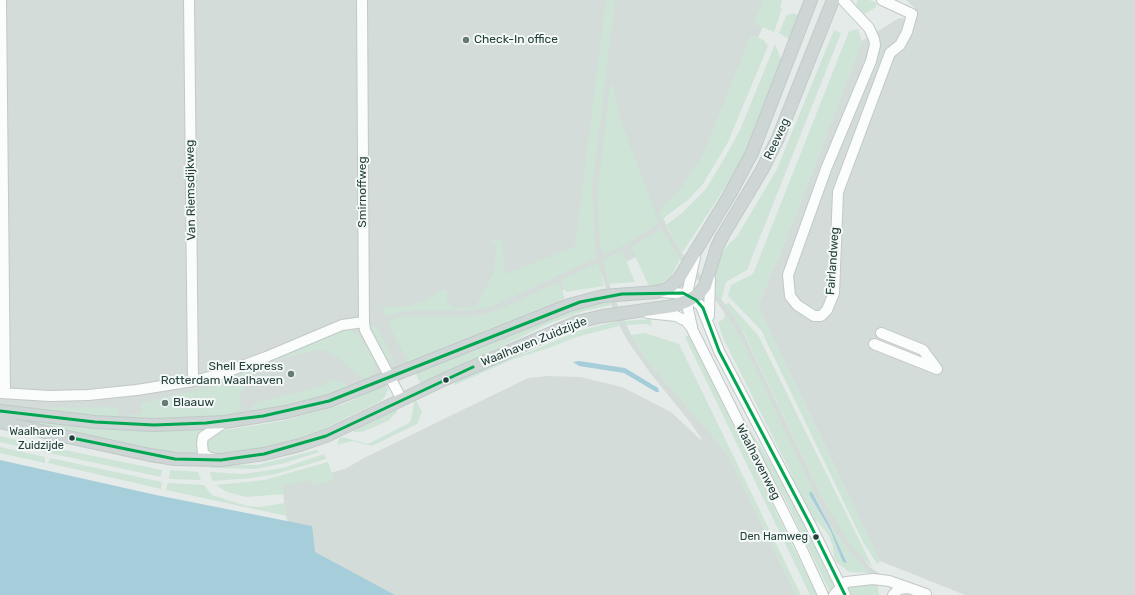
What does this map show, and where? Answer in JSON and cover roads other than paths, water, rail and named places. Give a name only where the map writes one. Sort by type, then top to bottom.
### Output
[{"type":"main road","name":"Reeweg","points":[[670,287],[678,280],[730,194],[752,153],[811,1]]},
{"type":"main road","name":"Reeweg","points":[[688,299],[705,286],[717,247],[762,170],[778,138],[832,3]]},
{"type":"main road","name":"Waalhaven Zuidzijde","points":[[0,411],[118,424],[170,425],[225,422],[286,412],[322,403],[569,305],[603,296],[656,292],[670,287]]},
{"type":"main road","name":"Waalhaven Zuidzijde","points":[[0,422],[161,457],[188,460],[221,460],[264,454],[300,445],[326,436],[444,379],[565,327],[603,316],[688,299]]},
{"type":"street","points":[[1,0],[2,393],[88,395],[137,390],[193,381],[221,374],[266,358],[342,325],[364,322]]},
{"type":"street","name":"Van Riemsdijkweg","points":[[190,0],[193,381]]},
{"type":"street","name":"Smirnoffweg","points":[[362,0],[364,322],[365,330],[390,377]]},
{"type":"street","name":"Fairlandweg","points":[[844,1],[870,28],[875,45],[871,61],[826,169],[788,275],[790,296],[797,305],[814,316],[820,316],[828,310],[834,293],[838,192],[890,53],[900,45],[907,32],[912,14],[882,0]]},
{"type":"street","points":[[832,3],[844,1]]},
{"type":"street","name":"Reeweg","points":[[690,323],[688,299],[696,250]]},
{"type":"street","name":"Reeweg","points":[[707,313],[710,272]]},
{"type":"street","name":"Waalhaven Zuidzijde","points":[[656,292],[688,299]]},
{"type":"street","points":[[688,299],[699,302],[707,313]]},
{"type":"street","name":"Waalhavenweg","points":[[707,313],[710,328],[726,364],[811,526],[843,591]]},
{"type":"street","name":"Waalhaven Zuidzijde","points":[[603,316],[658,314],[676,316],[690,323]]},
{"type":"street","name":"Waalhavenweg","points":[[690,323],[799,543],[822,595]]},
{"type":"street","points":[[874,344],[937,369],[923,350],[881,333]]},
{"type":"street","points":[[390,377],[402,400]]},
{"type":"street","name":"Waalhaven Zuidzijde","points":[[221,460],[208,457],[203,453],[202,443],[203,437],[208,432],[225,422]]},
{"type":"street","points":[[832,569],[842,577],[854,580]]},
{"type":"street","points":[[834,595],[843,591],[846,582],[854,580],[880,579],[918,591],[899,589],[893,595]]},
{"type":"water","points":[[579,361],[625,368],[658,388],[659,392],[656,392],[624,373],[579,366],[573,362]]},
{"type":"water","points":[[0,460],[156,495],[312,526],[315,552],[395,595],[0,595]]},
{"type":"water","points":[[812,492],[829,524],[847,563],[843,562],[831,532],[809,494]]},
{"type":"place","name":"Check-In office","points":[[466,40]]},
{"type":"place","name":"Shell Express Rotterdam Waalhaven","points":[[291,374]]},
{"type":"place","name":"Blaauw","points":[[165,403]]},
{"type":"place","name":"Waalhaven Zuidzijde","points":[[72,438]]},
{"type":"place","name":"Den Hamweg","points":[[816,537]]}]
